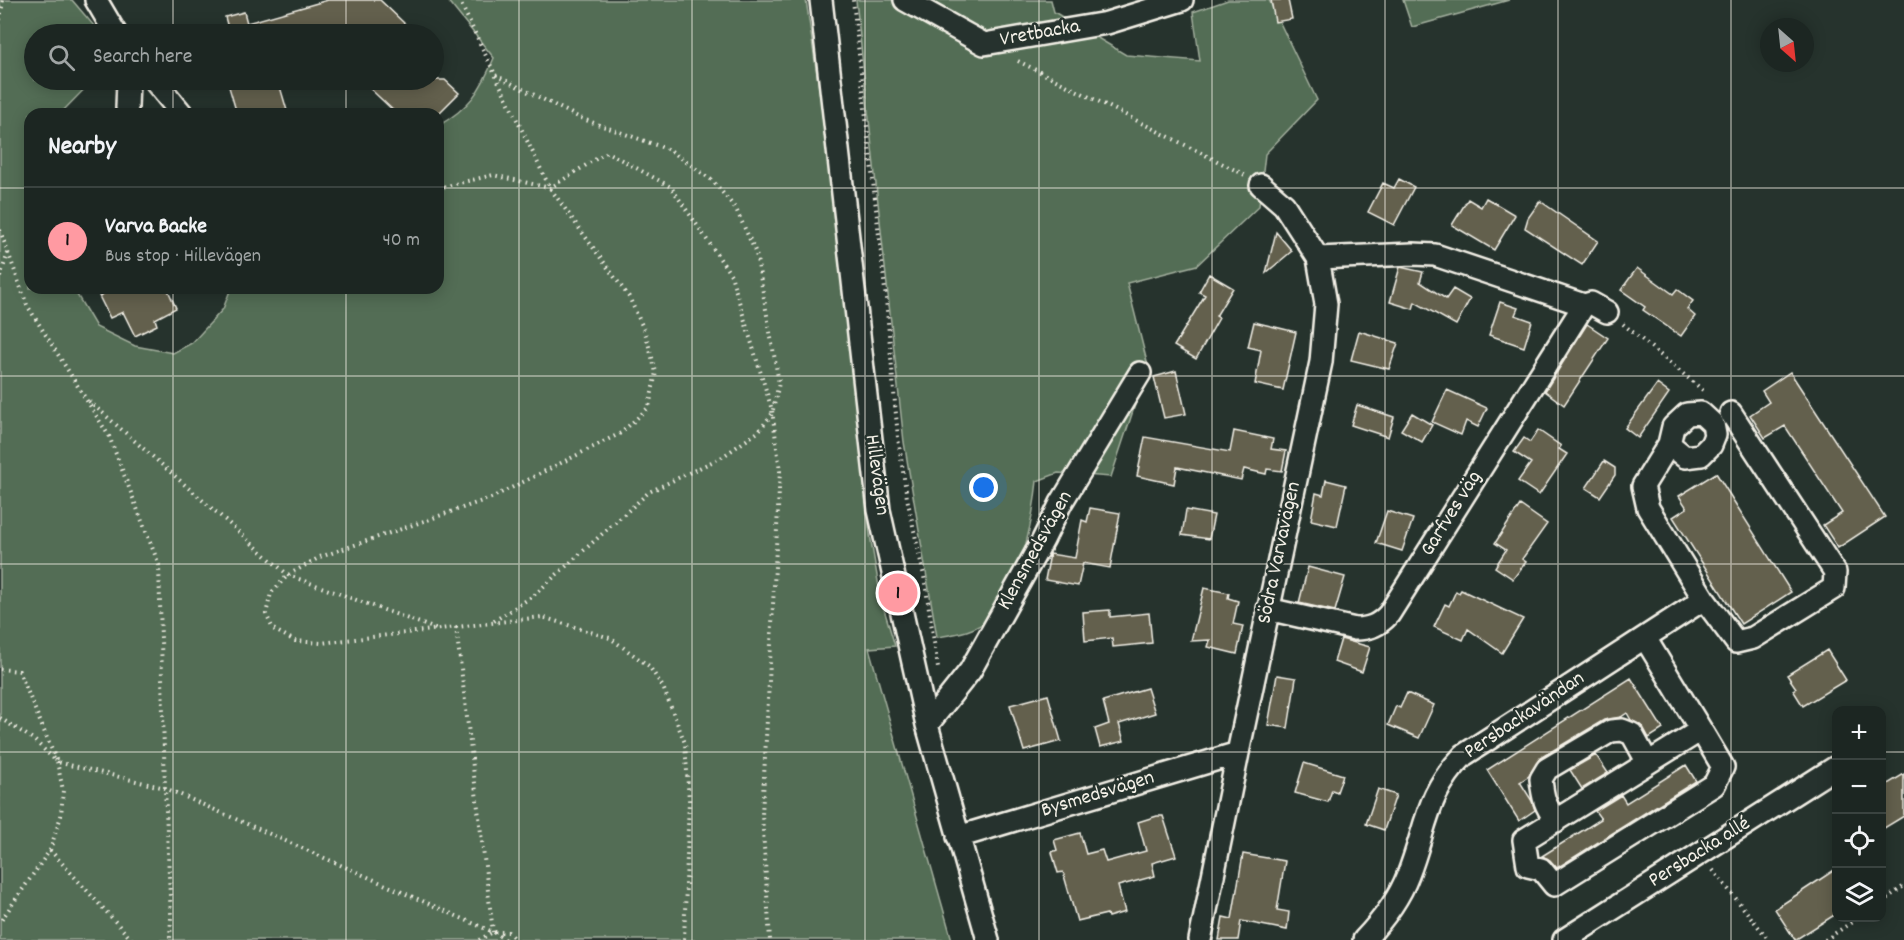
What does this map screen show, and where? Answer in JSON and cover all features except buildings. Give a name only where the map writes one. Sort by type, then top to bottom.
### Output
[{"type":"street","points":[[96,0],[110,24]]},
{"type":"street","name":"Hillevägen","points":[[821,0],[879,510],[927,725],[988,940]]},
{"type":"street","name":"Vretbacka","points":[[905,0],[984,44],[1107,23],[1182,0]]},
{"type":"street","points":[[127,108],[128,90]]},
{"type":"street","points":[[162,90],[177,108]]},
{"type":"street","name":"Södra Varvavägen","points":[[1200,940],[1321,362],[1326,304],[1318,258],[1291,214],[1261,185]]},
{"type":"street","points":[[1318,258],[1435,255],[1584,305],[1591,303],[1607,312]]},
{"type":"street","name":"Garfves väg","points":[[1268,609],[1355,629],[1365,629],[1382,622],[1584,305]]},
{"type":"street","name":"Klensmedsvägen","points":[[927,725],[970,671],[1061,503],[1140,373]]},
{"type":"street","points":[[1669,444],[1643,486],[1648,508],[1704,599],[1736,642],[1753,638],[1834,588],[1836,572],[1731,413]]},
{"type":"street","name":"Persbackavändan","points":[[1364,940],[1387,913],[1399,894],[1408,876],[1433,799],[1451,768],[1464,755],[1704,599]]},
{"type":"street","points":[[1645,638],[1701,729],[1723,767],[1714,785],[1554,885],[1541,869],[1528,866],[1524,840],[1701,729]]},
{"type":"street","points":[[1556,821],[1545,804],[1541,779],[1547,769],[1611,731],[1622,730],[1632,734],[1648,763]]},
{"type":"street","name":"Bysmedsvägen","points":[[958,837],[1238,753]]},
{"type":"street","name":"Persbacka allé","points":[[1564,940],[1832,770]]},
{"type":"path","points":[[0,20],[3,0]]},
{"type":"path","points":[[459,0],[550,188],[629,297],[645,332],[656,372],[649,407],[621,433],[491,498],[320,556],[288,575],[271,594],[266,614],[273,629],[295,640],[321,643],[542,617],[609,638],[649,666],[663,687],[685,743],[689,800],[684,940]]},
{"type":"path","points":[[853,0],[886,299],[898,438],[939,671]]},
{"type":"path","points":[[1016,60],[1241,172],[1261,185]]},
{"type":"path","points":[[492,622],[533,596],[649,492],[722,457],[758,432],[772,414],[779,383],[756,253],[736,209],[713,181],[670,150],[580,118],[495,75]]},
{"type":"path","points":[[444,187],[493,175],[550,188],[607,152],[671,187],[731,275],[772,410],[780,471],[762,815],[770,940]]},
{"type":"path","points":[[0,230],[27,305],[109,436],[159,566],[170,940]]},
{"type":"path","points":[[0,277],[8,253]]},
{"type":"path","points":[[1607,312],[1731,413]]},
{"type":"path","points":[[85,398],[288,575],[437,629]]},
{"type":"path","points":[[456,627],[493,932]]},
{"type":"path","points":[[0,669],[19,671],[57,762],[63,790],[61,816],[50,850],[0,922]]},
{"type":"path","points":[[0,718],[33,739],[57,762],[165,788],[493,932],[506,940]]},
{"type":"path","points":[[50,850],[132,940]]},
{"type":"path","points":[[1711,867],[1769,940]]},
{"type":"path","points":[[1886,899],[1904,886]]},
{"type":"path","points":[[1825,940],[1852,922]]},
{"type":"path","points":[[479,940],[493,932],[508,932],[516,940]]},
{"type":"green space","points":[[0,0],[72,0],[92,24],[24,24],[24,90],[83,90],[66,108],[24,108],[24,294],[77,294],[96,327],[135,346],[173,353],[192,343],[223,309],[229,294],[444,294],[444,122],[473,98],[494,58],[447,0],[806,0],[831,170],[870,535],[881,599],[895,646],[869,648],[952,940],[0,940]]},
{"type":"green space","points":[[856,0],[1051,0],[1054,12],[1126,55],[1200,61],[1193,12],[1228,0],[1269,0],[1317,100],[1265,154],[1259,206],[1197,265],[1127,283],[1148,366],[1111,477],[1058,473],[1037,481],[1024,552],[1002,603],[992,616],[980,625],[952,635],[937,637],[904,442]]},
{"type":"green space","points":[[1403,0],[1509,0],[1412,27]]},
{"type":"place","name":"Varva Backe","points":[[898,593]]}]
